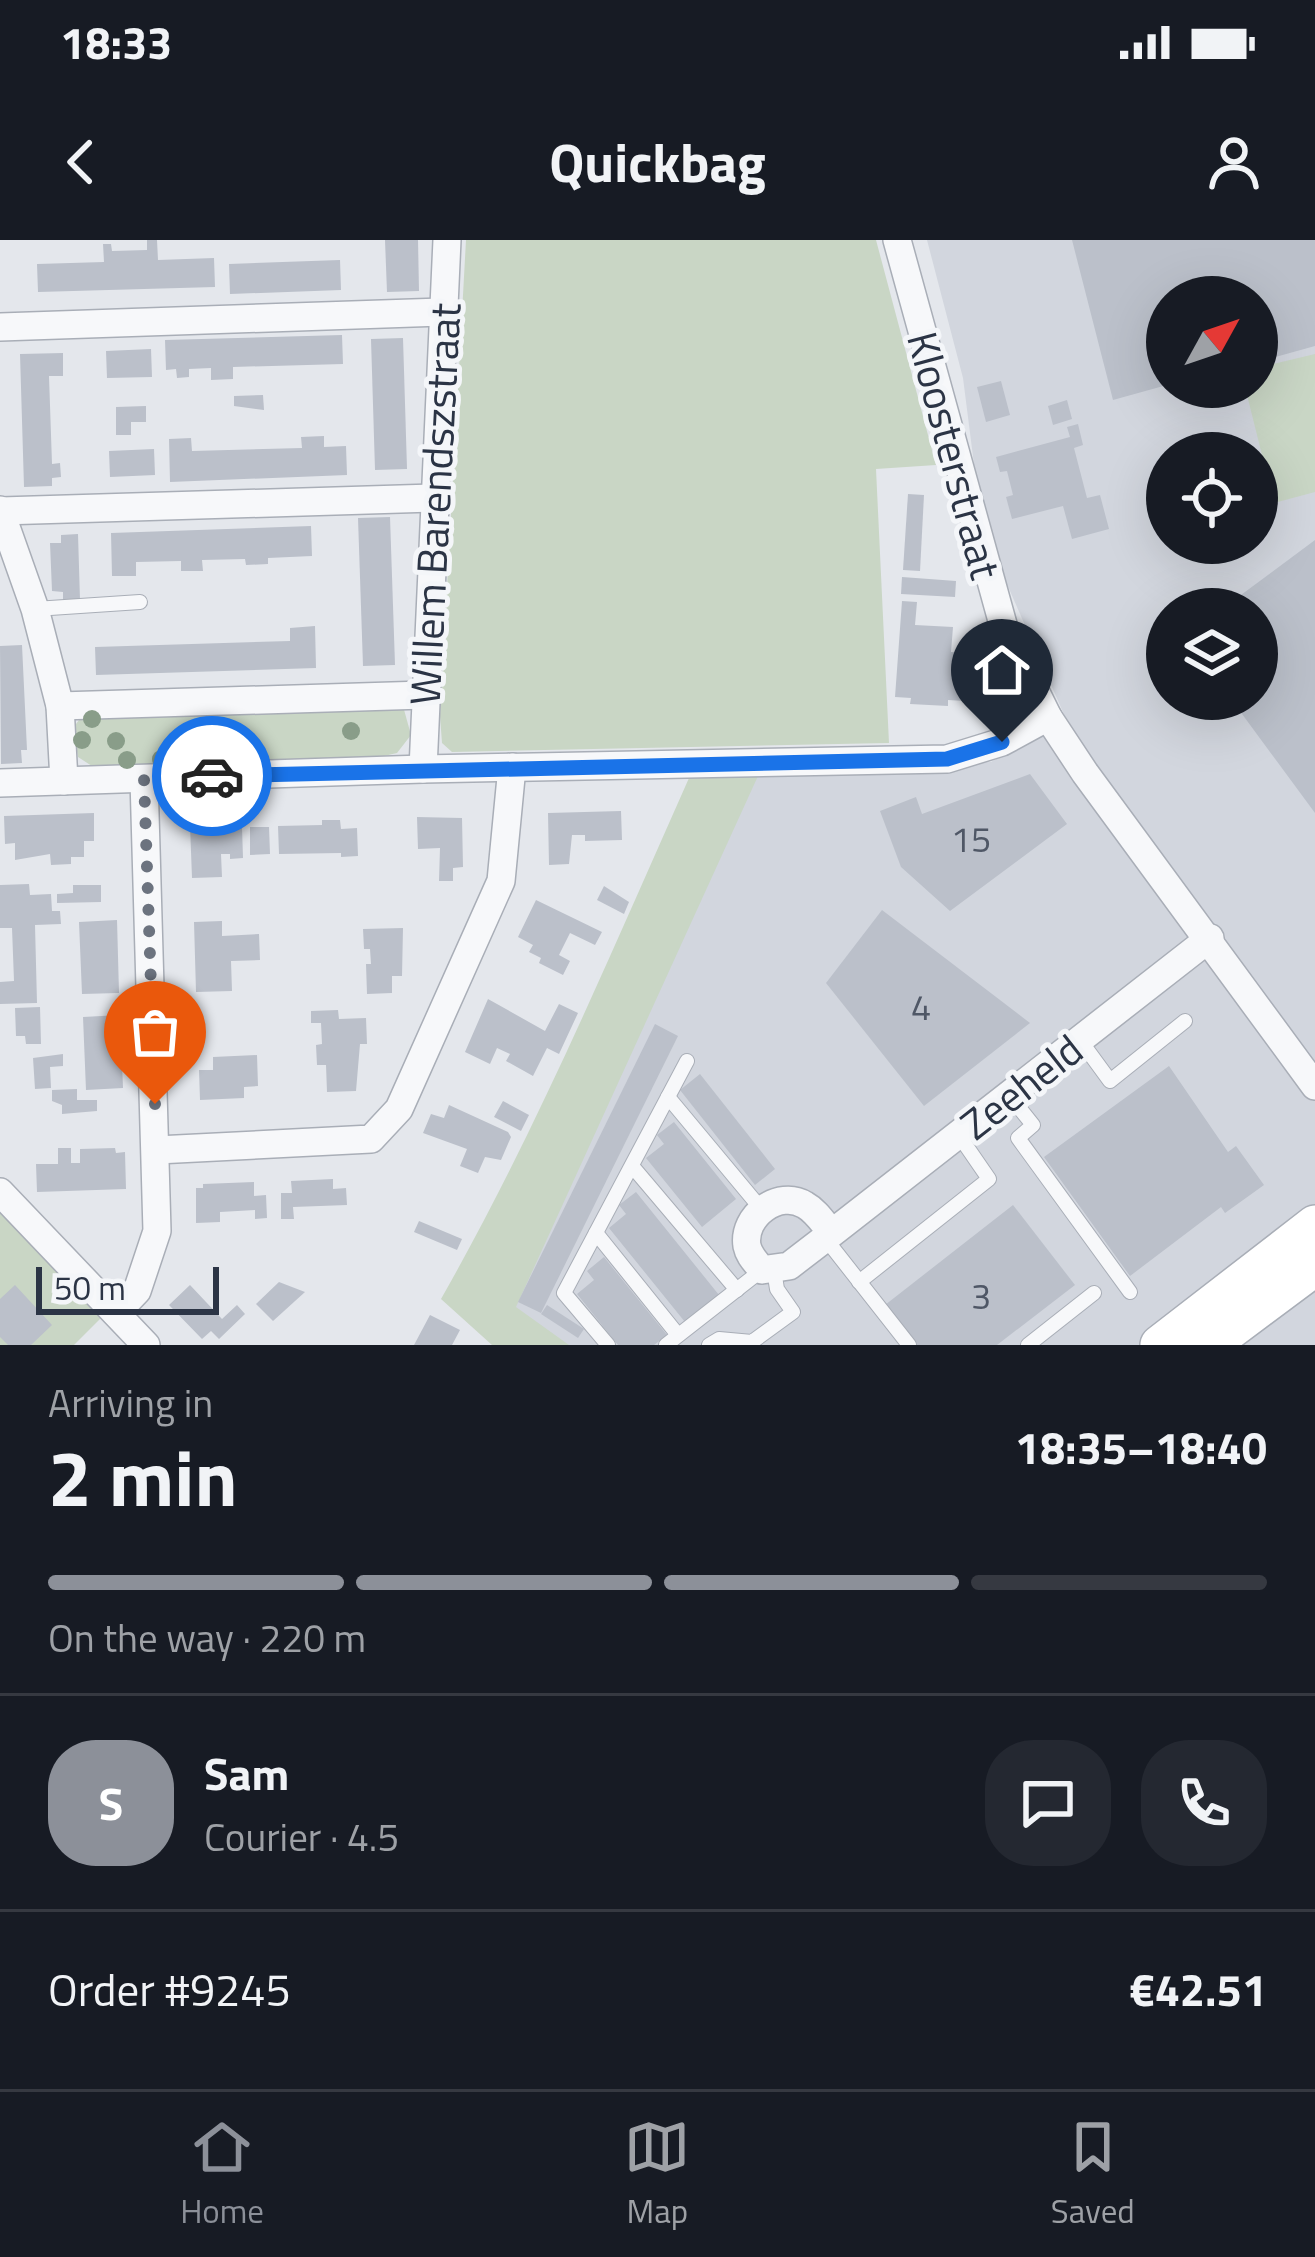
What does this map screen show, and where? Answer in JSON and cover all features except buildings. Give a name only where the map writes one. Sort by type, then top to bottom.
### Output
[{"type":"street","name":"Willem Barendszstraat","points":[[423,769],[447,240]]},
{"type":"street","name":"Kloosterstraat","points":[[897,240],[1004,628],[1048,718],[1210,938],[1313,1088]]},
{"type":"street","points":[[0,327],[442,312]]},
{"type":"street","points":[[64,781],[60,706],[34,609],[12,581],[0,511],[434,498]]},
{"type":"street","points":[[60,706],[424,694]]},
{"type":"street","points":[[0,783],[947,759],[1002,742],[1048,718]]},
{"type":"street","points":[[157,1150],[371,1139],[399,1109],[501,881],[512,767]]},
{"type":"street","points":[[116,1313],[137,1292],[157,1231],[144,779]]},
{"type":"street","name":"Zeeheld","points":[[768,1270],[789,1266],[1210,938]]},
{"type":"street","points":[[0,1192],[146,1345]]},
{"type":"street","points":[[768,1270],[747,1251],[746,1234],[776,1200],[792,1199],[809,1207],[828,1236]]},
{"type":"street","points":[[1160,1345],[1315,1226]]},
{"type":"street","points":[[1210,1345],[1315,1266]]},
{"type":"lane","points":[[34,609],[140,602]]},
{"type":"lane","points":[[1080,1040],[1110,1081],[1185,1021]]},
{"type":"lane","points":[[608,1345],[564,1293],[687,1061]]},
{"type":"lane","points":[[1010,1095],[1033,1125],[1018,1138],[1130,1292]]},
{"type":"lane","points":[[668,1097],[763,1211]]},
{"type":"lane","points":[[860,1282],[989,1179],[958,1134]]},
{"type":"lane","points":[[632,1166],[737,1290]]},
{"type":"lane","name":"Zeeheld","points":[[596,1233],[672,1340],[768,1270]]},
{"type":"lane","points":[[828,1236],[909,1345]]},
{"type":"lane","points":[[709,1345],[719,1339],[752,1342],[793,1312],[768,1270]]},
{"type":"lane","points":[[1028,1345],[1094,1293]]},
{"type":"shaded area","points":[[927,240],[1315,240],[1315,1345],[543,1345],[474,1294],[723,774],[991,762],[1066,719],[982,527],[963,378]]},
{"type":"green space","points":[[466,240],[876,240],[936,465],[876,469],[889,743],[452,752],[442,743]]},
{"type":"green space","points":[[1315,354],[1315,492],[1278,502],[1278,432],[1256,432],[1250,408],[1278,408],[1278,363]]},
{"type":"green space","points":[[403,706],[411,735],[397,753],[384,756],[95,768],[78,757],[73,728],[82,716]]},
{"type":"green space","points":[[758,776],[516,1307],[569,1345],[492,1345],[441,1299],[541,1107],[689,778]]},
{"type":"green space","points":[[0,1208],[103,1316],[74,1345],[0,1345]]},
{"type":"way so far","points":[[155,1104],[144,779],[212,776]]},
{"type":"route","points":[[212,776],[947,759],[1002,742]]}]
